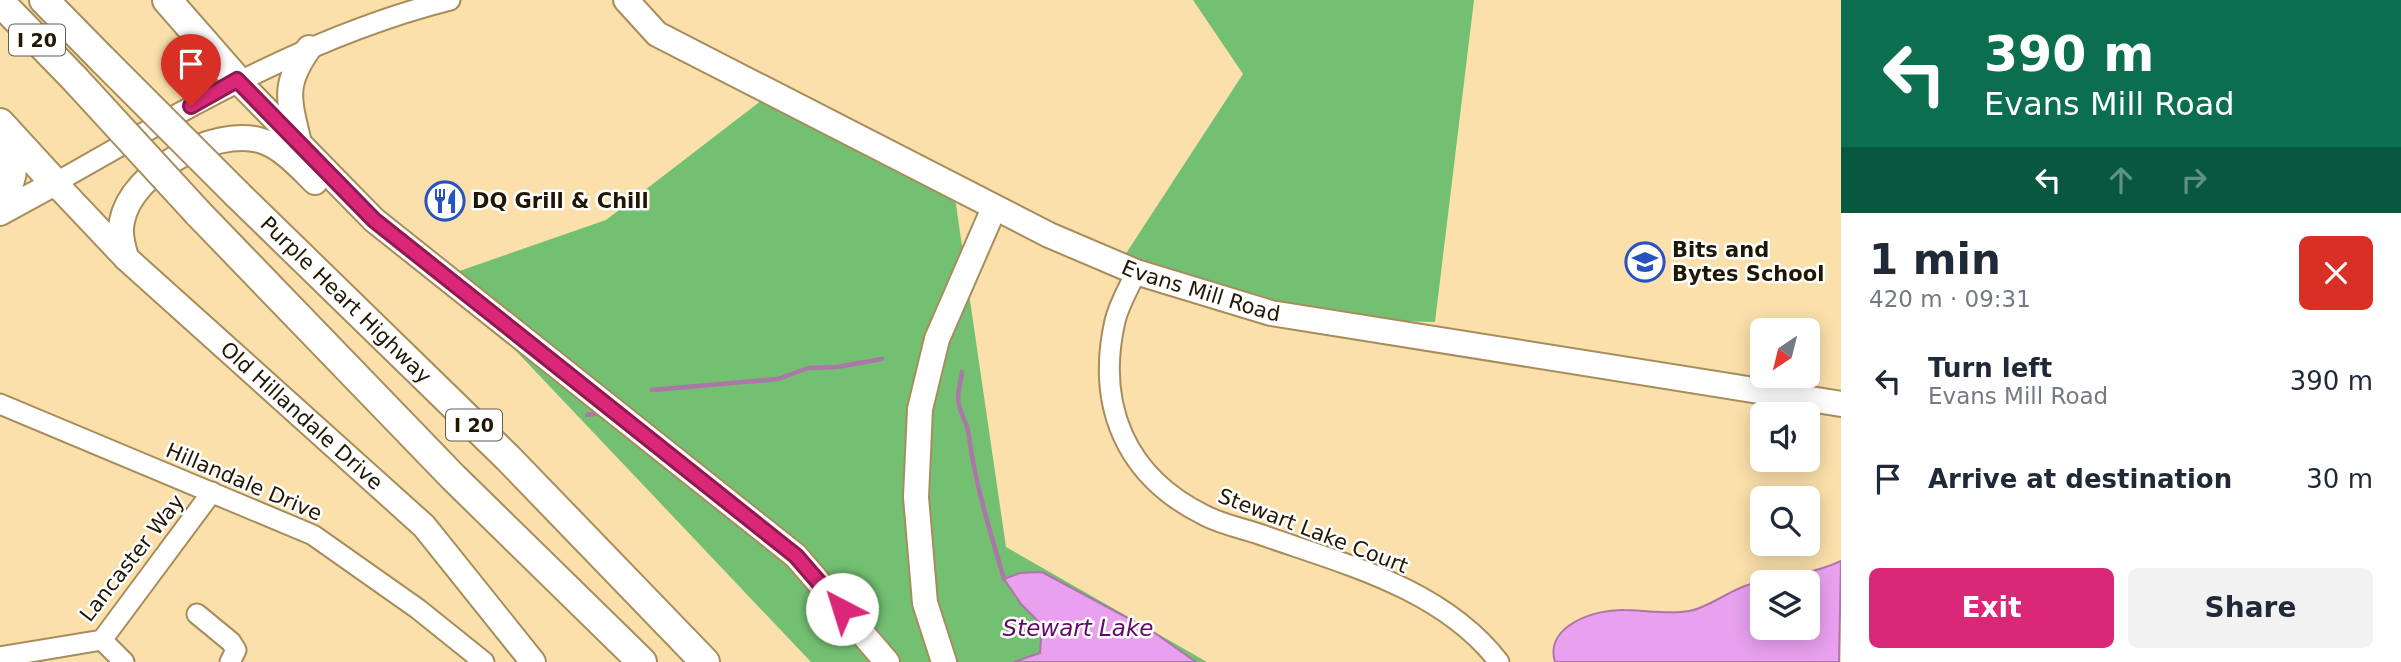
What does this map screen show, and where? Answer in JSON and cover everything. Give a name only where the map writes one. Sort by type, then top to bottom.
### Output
[{"type":"highway","name":"Purple Heart Highway","points":[[44,0],[237,194],[508,458],[705,662]]},
{"type":"highway","points":[[167,0],[237,80]]},
{"type":"highway","name":"Purple Heart Highway","points":[[0,2],[198,213],[453,477],[642,662]]},
{"type":"highway","points":[[0,122],[55,183]]},
{"type":"highway","points":[[0,131],[14,166],[10,184],[0,201]]},
{"type":"main road","name":"Evans Mill Road","points":[[626,0],[657,34],[994,208],[1080,250],[1136,272],[1271,313],[1841,404]]},
{"type":"main road","points":[[299,144],[289,99],[293,71],[309,48]]},
{"type":"main road","points":[[237,80],[374,220],[796,556],[887,662]]},
{"type":"main road","points":[[126,258],[121,236],[122,220],[141,186],[196,148],[238,136],[262,140],[293,161],[389,255],[443,275]]},
{"type":"main road","points":[[0,213],[55,183]]},
{"type":"main road","name":"Old Hillandale Drive","points":[[55,183],[126,258],[424,526],[533,662]]},
{"type":"main road","points":[[944,662],[925,603],[916,497],[920,409],[937,339],[994,208]]},
{"type":"street","points":[[55,183],[237,80],[401,6],[450,0]]},
{"type":"street","name":"Stewart Lake Court","points":[[1136,272],[1115,319],[1108,376],[1113,418],[1135,458],[1167,491],[1204,515],[1367,572],[1443,608],[1499,662]]},
{"type":"street","name":"Hillandale Drive","points":[[0,404],[313,535],[418,609],[484,662]]},
{"type":"street","name":"Lancaster Way","points":[[0,657],[102,640],[212,492]]},
{"type":"street","points":[[197,614],[231,642],[236,650],[230,662]]},
{"type":"street","points":[[102,640],[124,662]]},
{"type":"green space","points":[[1193,0],[1474,0],[1435,322],[1324,319],[1220,293],[1125,255],[1243,74]]},
{"type":"green space","points":[[766,97],[954,191],[1006,547],[1207,662],[811,662],[445,276],[606,220]]},
{"type":"water","points":[[1841,561],[1839,662],[1555,662],[1554,649],[1557,639],[1564,629],[1574,622],[1612,610],[1673,613],[1689,611],[1750,584],[1750,640],[1820,640],[1820,570],[1815,570]]},
{"type":"water","name":"Stewart Lake","points":[[1042,572],[1152,631],[1196,662],[1014,662],[1040,653],[1042,625],[1021,604],[1004,579],[1020,573]]},
{"type":"waterway","points":[[652,390],[778,379],[808,368],[837,367],[882,359]]},
{"type":"waterway","points":[[962,372],[958,401],[1004,579]]},
{"type":"waterway","points":[[587,415],[600,413]]},
{"type":"place","name":"DQ Grill & Chill","points":[[445,201]]},
{"type":"place","name":"Bits and Bytes School","points":[[1645,262]]},
{"type":"route","points":[[191,106],[237,80],[374,220],[796,556],[842,609]]}]
